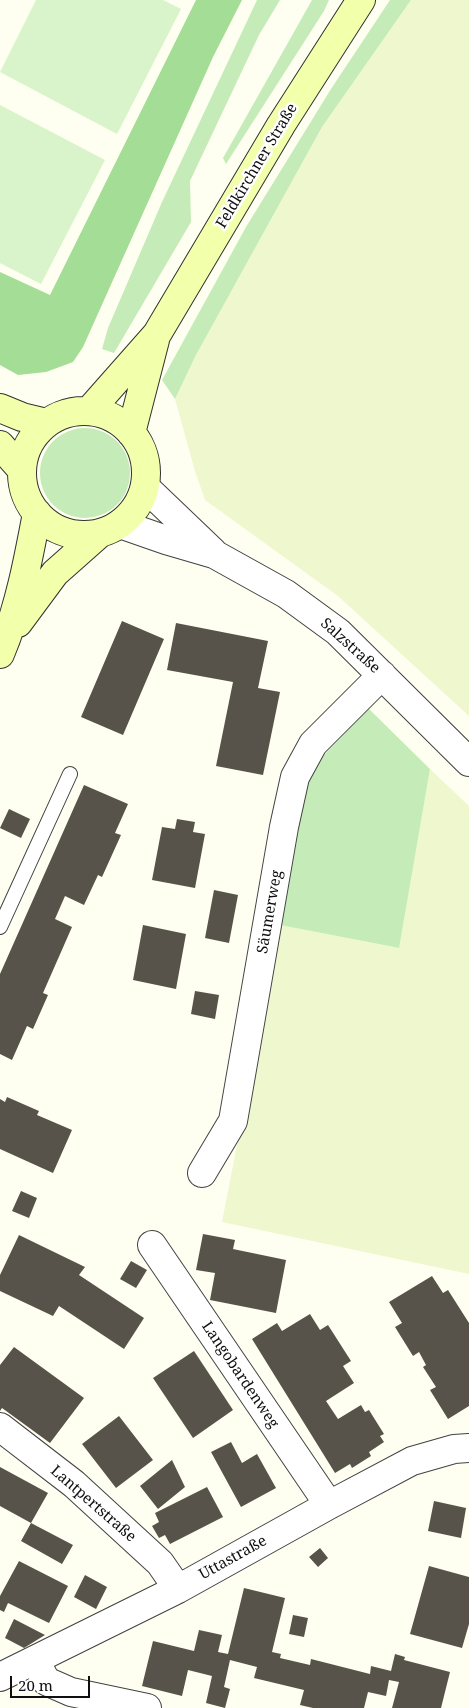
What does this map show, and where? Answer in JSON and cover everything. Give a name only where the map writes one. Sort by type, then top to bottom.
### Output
[{"type":"main road","name":"Feldkirchner Straße","points":[[88,411],[157,334],[281,125],[361,0]]},
{"type":"main road","name":"Feldkirchner Straße","points":[[131,433],[157,334]]},
{"type":"main road","points":[[0,408],[22,417],[47,423]]},
{"type":"main road","points":[[4,645],[55,572],[131,514],[140,502],[145,487],[147,472],[145,457],[140,446],[126,427],[109,416],[88,411],[60,416],[47,423],[34,436],[26,452],[22,470],[23,486],[29,500],[37,513],[50,525],[65,532],[82,536],[110,529]]},
{"type":"main road","points":[[0,444],[22,470]]},
{"type":"main road","points":[[4,645],[23,584],[37,513]]},
{"type":"street","name":"Salzstraße","points":[[145,487],[214,554]]},
{"type":"street","name":"Salzstraße","points":[[110,529],[166,540],[214,554],[286,594],[338,632],[469,762]]},
{"type":"street","name":"Säumerweg","points":[[202,1173],[233,1121],[282,837],[295,777],[313,744],[382,675]]},
{"type":"street","name":"Langobardenweg","points":[[152,1245],[329,1505]]},
{"type":"street","name":"Lantpertstraße","points":[[0,1427],[74,1484],[160,1563],[178,1589]]},
{"type":"street","name":"Uttastraße","points":[[0,1677],[178,1589],[412,1461],[454,1449],[469,1448]]},
{"type":"street","points":[[35,1660],[46,1681],[71,1692],[147,1708]]},
{"type":"lane","points":[[0,927],[70,774]]},
{"type":"green space","points":[[36,0],[163,0],[181,9],[117,134],[0,72]]},
{"type":"green space","points":[[196,0],[242,0],[213,57],[83,347],[73,362],[46,372],[18,375],[0,365],[0,272],[50,295]]},
{"type":"green space","points":[[257,0],[280,0],[259,35],[190,181],[191,222],[114,353],[102,349],[108,328],[162,202]]},
{"type":"green space","points":[[312,0],[329,0],[324,11],[226,164],[223,158]]},
{"type":"green space","points":[[390,0],[411,0],[322,127],[196,355],[175,399],[162,380],[246,227],[331,89]]},
{"type":"green space","points":[[411,0],[469,0],[469,716],[338,596],[205,500],[175,399],[196,355],[322,127]]},
{"type":"green space","points":[[0,105],[105,160],[41,284],[0,263]]},
{"type":"green space","points":[[85,428],[94,429],[110,436],[122,448],[129,464],[129,482],[122,498],[110,510],[94,517],[85,518],[76,517],[60,510],[48,498],[41,482],[40,473],[41,464],[48,448],[60,436],[76,429]]},
{"type":"green space","points":[[369,709],[430,769],[399,948],[280,925],[307,784],[320,759]]},
{"type":"green space","points":[[430,769],[469,806],[469,1274],[222,1222],[280,925],[398,948]]},
{"type":"building","points":[[122,621],[164,639],[123,735],[81,717]]},
{"type":"building","points":[[176,623],[268,641],[258,688],[280,692],[263,775],[216,766],[233,682],[167,670]]},
{"type":"building","points":[[84,785],[128,804],[115,833],[121,835],[102,877],[98,875],[84,905],[65,896],[55,919],[72,927],[43,993],[48,995],[33,1029],[27,1026],[12,1060],[0,1054],[0,974]]},
{"type":"building","points":[[9,809],[30,819],[21,838],[0,828]]},
{"type":"building","points":[[177,819],[195,822],[193,832],[205,834],[195,888],[152,880],[162,827],[175,829]]},
{"type":"building","points":[[214,890],[238,895],[229,943],[205,938]]},
{"type":"building","points":[[143,925],[186,934],[176,989],[133,980]]},
{"type":"building","points":[[195,991],[219,995],[215,1019],[191,1014]]},
{"type":"building","points":[[7,1097],[39,1111],[37,1115],[72,1130],[53,1173],[0,1149],[0,1099],[5,1102]]},
{"type":"building","points":[[21,1191],[37,1198],[29,1218],[12,1211]]},
{"type":"building","points":[[203,1234],[235,1240],[233,1249],[286,1260],[276,1313],[210,1300],[215,1273],[196,1270]]},
{"type":"building","points":[[19,1235],[85,1267],[79,1275],[144,1318],[124,1349],[59,1306],[53,1316],[0,1291],[0,1275]]},
{"type":"building","points":[[131,1261],[147,1270],[136,1288],[120,1279]]},
{"type":"building","points":[[432,1276],[443,1293],[448,1290],[469,1323],[469,1406],[448,1419],[430,1390],[436,1387],[423,1367],[426,1365],[419,1352],[413,1356],[395,1327],[402,1323],[389,1302]]},
{"type":"building","points":[[310,1314],[320,1330],[328,1325],[351,1361],[343,1366],[354,1383],[326,1401],[338,1419],[361,1405],[365,1412],[369,1410],[384,1434],[380,1436],[384,1442],[369,1452],[371,1456],[352,1468],[350,1464],[335,1473],[252,1339],[277,1323],[282,1331]]},
{"type":"building","points":[[14,1347],[84,1398],[50,1443],[2,1408],[0,1411],[0,1365]]},
{"type":"building","points":[[194,1351],[233,1410],[193,1438],[153,1378]]},
{"type":"building","points":[[119,1416],[153,1460],[116,1488],[82,1444]]},
{"type":"building","points":[[231,1442],[242,1463],[257,1454],[276,1488],[241,1507],[211,1452]]},
{"type":"building","points":[[172,1460],[185,1487],[158,1509],[140,1486]]},
{"type":"building","points":[[0,1467],[48,1493],[31,1523],[0,1506]]},
{"type":"building","points":[[207,1487],[223,1517],[170,1544],[165,1535],[159,1538],[152,1526],[159,1522],[155,1513]]},
{"type":"building","points":[[434,1501],[466,1508],[461,1538],[428,1531]]},
{"type":"building","points":[[31,1523],[73,1545],[62,1564],[21,1541]]},
{"type":"building","points":[[320,1548],[328,1558],[318,1567],[309,1557]]},
{"type":"building","points":[[19,1561],[68,1586],[49,1623],[8,1603],[4,1612],[0,1610],[0,1596]]},
{"type":"building","points":[[429,1566],[469,1577],[469,1624],[462,1648],[410,1634]]},
{"type":"building","points":[[85,1575],[107,1587],[96,1609],[74,1597]]},
{"type":"building","points":[[244,1588],[285,1598],[272,1652],[281,1654],[280,1658],[310,1665],[311,1659],[370,1674],[371,1666],[391,1671],[395,1654],[405,1657],[404,1660],[450,1672],[441,1708],[392,1708],[399,1682],[389,1680],[386,1696],[368,1692],[364,1708],[313,1708],[300,1705],[304,1690],[254,1678],[257,1667],[230,1660],[224,1687],[230,1689],[225,1708],[206,1703],[212,1676],[188,1670],[182,1696],[142,1686],[153,1641],[194,1651],[199,1630],[222,1635],[218,1652],[228,1654]]},
{"type":"building","points":[[293,1615],[308,1618],[304,1637],[289,1634]]},
{"type":"building","points":[[14,1619],[45,1635],[24,1648],[5,1638]]}]
